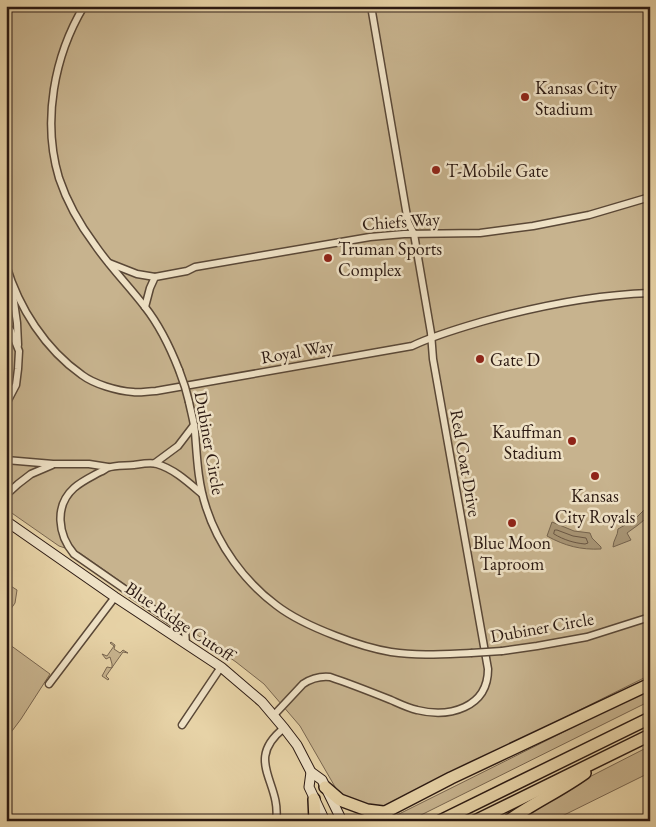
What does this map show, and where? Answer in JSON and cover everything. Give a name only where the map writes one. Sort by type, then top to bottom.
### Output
[{"type":"highway","points":[[368,821],[451,778],[650,684]]},
{"type":"highway","points":[[440,821],[650,718]]},
{"type":"highway","points":[[475,821],[650,735]]},
{"type":"highway","points":[[508,821],[528,806],[571,783],[610,754]]},
{"type":"highway","points":[[325,787],[340,800],[367,810],[383,812]]},
{"type":"highway","points":[[314,799],[315,821]]},
{"type":"main road","name":"Blue Ridge Cutoff","points":[[6,521],[115,597],[221,667],[262,702],[297,745],[311,772],[322,780],[342,821]]},
{"type":"main road","name":"Blue Ridge Cutoff","points":[[311,772],[309,787],[325,821]]},
{"type":"street","name":"Dubiner Circle","points":[[84,6],[67,39],[54,84],[51,116],[53,146],[59,178],[94,245],[145,307],[168,342],[189,402],[194,425],[196,463],[202,494],[212,523],[228,552],[258,590],[292,616],[312,627],[340,638],[383,650],[424,654],[502,651],[537,646],[579,638],[650,617]]},
{"type":"street","name":"Red Coat Drive","points":[[274,716],[303,684],[317,677],[330,677],[416,710],[431,712],[447,711],[467,706],[477,700],[487,681],[488,669],[432,359],[431,333],[414,234],[408,222],[371,6]]},
{"type":"street","name":"Chiefs Way","points":[[108,262],[137,274],[155,277],[187,271],[195,267],[370,237],[480,232],[533,226],[589,215],[650,197]]},
{"type":"street","name":"Royal Way","points":[[6,265],[11,281],[27,313],[44,339],[65,361],[83,376],[108,387],[134,392],[156,391],[412,346],[466,326],[547,305],[580,299],[650,292]]},
{"type":"street","points":[[145,307],[155,277]]},
{"type":"street","points":[[6,404],[16,385],[19,351],[11,281]]},
{"type":"street","points":[[6,324],[19,351]]},
{"type":"street","points":[[155,463],[178,446],[194,425]]},
{"type":"street","points":[[6,460],[52,464],[89,464],[108,467],[155,463],[178,474],[202,494]]},
{"type":"street","points":[[6,495],[31,474],[52,464]]},
{"type":"street","points":[[108,467],[83,481],[68,494],[61,512],[61,528],[64,538],[74,554],[185,631],[186,644]]},
{"type":"street","points":[[49,684],[115,597]]},
{"type":"street","points":[[182,725],[221,667]]},
{"type":"street","points":[[276,821],[277,805],[264,761],[271,742],[284,728]]},
{"type":"shaded area","name":"Truman Sports Complex","points":[[6,6],[650,6],[650,675],[388,805],[376,808],[348,800],[338,792],[300,726],[264,684],[236,662],[80,553],[59,546],[6,509]]},
{"type":"shaded area","points":[[6,583],[17,590],[15,603],[6,616]]},
{"type":"shaded area","points":[[6,642],[50,674],[6,739]]},
{"type":"shaded area","points":[[111,642],[115,645],[114,649],[120,653],[123,650],[128,653],[123,652],[112,668],[110,657],[106,659],[102,654],[107,656],[114,646]]},
{"type":"shaded area","points":[[107,667],[112,668],[106,676],[108,680],[102,676]]},
{"type":"shaded area","points":[[650,689],[650,701],[409,821],[385,821]]},
{"type":"shaded area","points":[[650,746],[650,779],[647,774],[552,821],[512,821],[558,793]]},
{"type":"water","points":[[650,504],[650,515],[627,533],[631,540],[613,547],[618,529],[634,520]]},
{"type":"water","points":[[552,522],[574,531],[590,533],[601,549],[573,547],[547,536]]},
{"type":"place","name":"Kansas City Stadium","points":[[525,97]]},
{"type":"place","name":"T-Mobile Gate","points":[[436,170]]},
{"type":"place","name":"Truman Sports Complex","points":[[328,258]]},
{"type":"place","name":"Gate D","points":[[480,359]]},
{"type":"place","name":"Kauffman Stadium","points":[[572,441]]},
{"type":"place","name":"Kansas City Royals","points":[[595,476]]},
{"type":"place","name":"Blue Moon Taproom","points":[[512,523]]}]
